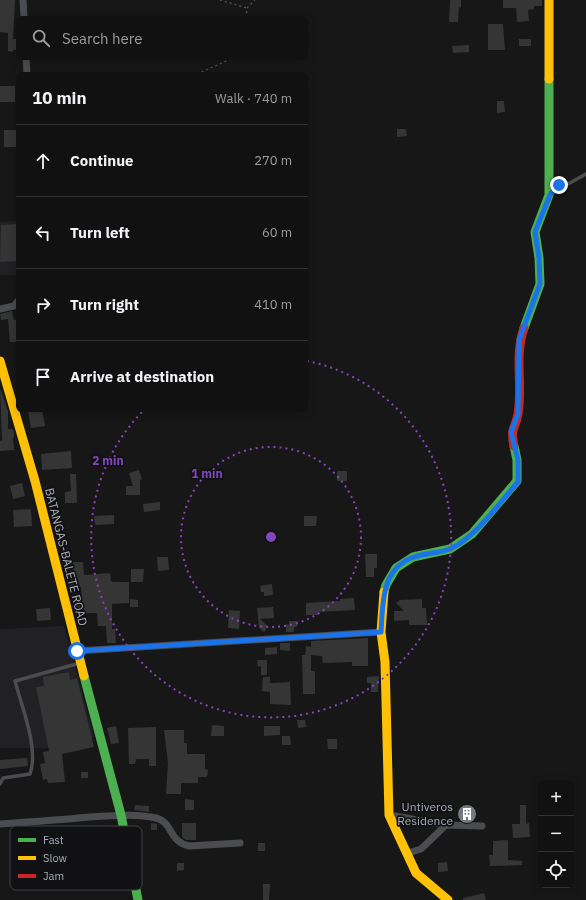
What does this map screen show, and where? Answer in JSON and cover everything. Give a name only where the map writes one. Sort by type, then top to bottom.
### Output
[{"type":"street","points":[[23,0],[24,16]]},
{"type":"street","points":[[448,900],[416,873],[389,815],[385,662],[381,632],[386,585],[396,568],[413,557],[450,549],[472,534],[518,482],[518,460],[511,432],[518,414],[519,340],[540,284],[539,258],[535,232],[550,195],[549,0]]},
{"type":"street","points":[[26,60],[26,72]]},
{"type":"street","points":[[0,309],[14,306],[16,304]]},
{"type":"street","name":"BATANGAS-BALETE ROAD","points":[[0,361],[35,481],[77,651],[123,826]]},
{"type":"street","points":[[77,651],[381,632]]},
{"type":"street","points":[[0,824],[121,815],[154,817],[163,820],[178,842],[189,846],[240,843]]},
{"type":"street","points":[[389,815],[446,826],[482,826]]},
{"type":"street","points":[[408,853],[421,849],[446,826]]},
{"type":"street","name":"BATANGAS-BALETE ROAD","points":[[136,890],[138,900]]},
{"type":"lane","points":[[550,195],[559,185],[568,184],[586,174]]},
{"type":"lane","points":[[0,784],[3,778],[30,774],[33,767],[34,754],[16,681],[81,663]]},
{"type":"path","points":[[220,0],[247,8]]},
{"type":"path","points":[[246,16],[247,8],[255,0]]},
{"type":"path","points":[[202,72],[228,60]]},
{"type":"shaded area","points":[[16,221],[16,275],[0,275],[0,222]]},
{"type":"shaded area","points":[[64,626],[94,737],[46,748],[0,748],[0,629]]},
{"type":"building","points":[[0,0],[15,0],[13,39],[16,39],[16,50],[13,50],[13,52],[8,51],[8,33],[0,32]]},
{"type":"building","points":[[450,0],[461,0],[458,22],[449,22]]},
{"type":"building","points":[[503,0],[542,0],[542,6],[534,6],[534,9],[528,10],[529,21],[517,22],[516,8],[503,8]]},
{"type":"building","points":[[488,24],[503,24],[505,50],[488,50]]},
{"type":"building","points":[[519,39],[531,39],[531,46],[519,46]]},
{"type":"building","points":[[469,45],[469,52],[453,53],[452,46]]},
{"type":"building","points":[[0,86],[15,86],[15,102],[0,102]]},
{"type":"building","points":[[497,101],[504,101],[505,112],[497,113]]},
{"type":"building","points":[[397,129],[406,129],[407,136],[397,137]]},
{"type":"building","points":[[4,130],[16,130],[16,147],[4,147]]},
{"type":"building","points":[[16,224],[16,261],[0,262],[1,225]]},
{"type":"building","points":[[12,311],[14,320],[16,320],[16,342],[10,342],[8,319],[1,320],[0,314]]},
{"type":"building","points":[[0,388],[8,411],[8,429],[13,429],[14,433],[14,450],[0,451],[0,441],[2,440]]},
{"type":"building","points":[[28,412],[42,412],[45,426],[31,428]]},
{"type":"building","points":[[71,451],[72,468],[42,470],[41,454]]},
{"type":"building","points":[[139,470],[142,479],[140,480],[140,495],[126,495],[126,486],[133,486],[129,473]]},
{"type":"building","points":[[337,471],[347,471],[347,481],[337,481]]},
{"type":"building","points":[[70,474],[76,474],[77,503],[65,503],[65,492],[71,491]]},
{"type":"building","points":[[22,483],[25,496],[13,499],[10,486]]},
{"type":"building","points":[[160,502],[160,510],[144,512],[143,504]]},
{"type":"building","points":[[31,509],[32,526],[14,527],[13,510]]},
{"type":"building","points":[[114,515],[114,524],[95,525],[94,516]]},
{"type":"building","points":[[304,516],[317,516],[316,526],[304,526]]},
{"type":"building","points":[[365,554],[377,554],[377,568],[374,568],[374,577],[366,577]]},
{"type":"building","points":[[157,557],[168,557],[169,570],[158,571]]},
{"type":"building","points":[[73,562],[83,562],[84,575],[110,573],[111,581],[113,582],[129,582],[129,603],[112,604],[112,629],[115,629],[116,643],[107,643],[106,626],[98,626],[97,613],[75,613],[75,602],[82,602],[81,587],[70,587],[70,576],[73,576]]},
{"type":"building","points":[[131,569],[144,569],[143,582],[131,582]]},
{"type":"building","points":[[272,584],[273,595],[264,596],[264,592],[261,592],[260,586]]},
{"type":"building","points":[[354,598],[355,610],[318,612],[318,615],[306,615],[306,603],[340,601],[340,599]]},
{"type":"building","points":[[130,599],[138,600],[138,607],[130,607]]},
{"type":"building","points":[[422,599],[422,608],[426,608],[427,625],[409,625],[409,620],[394,621],[394,611],[404,611],[396,603],[400,600]]},
{"type":"building","points":[[273,607],[274,618],[260,619],[268,626],[264,632],[259,628],[257,608]]},
{"type":"building","points":[[50,608],[51,620],[37,621],[36,609]]},
{"type":"building","points":[[229,610],[240,611],[239,629],[228,628]]},
{"type":"building","points":[[289,621],[298,621],[297,627],[294,627],[294,632],[286,632],[286,624],[289,625]]},
{"type":"building","points":[[368,638],[368,666],[352,666],[352,662],[323,663],[322,656],[311,655],[311,671],[315,671],[315,694],[303,694],[302,655],[305,655],[306,646],[311,647],[311,641]]},
{"type":"building","points":[[280,643],[290,643],[290,651],[280,650]]},
{"type":"building","points":[[277,647],[277,654],[265,655],[265,648]]},
{"type":"building","points":[[257,660],[267,660],[267,675],[261,675],[261,666],[258,667]]},
{"type":"building","points":[[69,672],[70,680],[77,678],[94,747],[62,754],[65,782],[48,783],[47,779],[43,780],[40,764],[45,763],[43,752],[49,751],[36,687],[44,686],[43,677]]},
{"type":"building","points":[[379,676],[378,692],[371,692],[371,683],[367,683],[367,677]]},
{"type":"building","points":[[263,677],[270,677],[270,683],[290,682],[291,705],[270,704],[270,692],[262,691]]},
{"type":"building","points":[[297,720],[305,720],[306,727],[298,728]]},
{"type":"building","points":[[212,725],[224,726],[224,736],[211,736]]},
{"type":"building","points":[[116,726],[119,743],[111,744],[107,728]]},
{"type":"building","points":[[264,726],[280,726],[280,735],[264,736]]},
{"type":"building","points":[[156,727],[156,766],[149,766],[149,759],[136,759],[135,764],[129,764],[128,728]]},
{"type":"building","points":[[164,730],[184,730],[184,743],[187,743],[187,754],[205,754],[205,769],[208,770],[207,777],[198,777],[198,783],[181,783],[181,794],[166,794],[168,763]]},
{"type":"building","points":[[282,736],[290,736],[291,745],[282,745]]},
{"type":"building","points":[[327,739],[337,739],[337,749],[328,749]]},
{"type":"building","points":[[27,758],[28,766],[0,769],[0,760]]},
{"type":"building","points":[[81,772],[88,772],[88,778],[81,778]]},
{"type":"building","points":[[185,799],[194,800],[194,810],[185,810]]},
{"type":"building","points":[[135,805],[149,806],[149,812],[134,810]]},
{"type":"building","points":[[520,805],[526,805],[526,824],[529,823],[530,837],[513,838],[512,824],[520,824]]},
{"type":"building","name":"Untiveros Residence","points":[[460,809],[474,809],[474,820],[460,820]]},
{"type":"building","points":[[151,823],[157,824],[157,830],[151,830]]},
{"type":"building","points":[[182,823],[196,823],[196,840],[186,840],[182,837]]},
{"type":"building","points":[[508,840],[508,860],[522,861],[522,865],[490,866],[489,855],[493,855],[493,841]]},
{"type":"building","points":[[258,843],[265,843],[265,851],[258,851]]},
{"type":"building","points":[[447,862],[448,871],[438,872],[438,863]]},
{"type":"building","points":[[177,863],[184,863],[184,870],[177,871]]},
{"type":"building","points":[[263,884],[270,884],[269,900],[263,900]]},
{"type":"building","points":[[484,893],[486,900],[463,900],[463,898]]},
{"type":"traffic: fast","points":[[524,328],[540,284],[539,258],[535,232],[549,195],[549,79]]},
{"type":"traffic: fast","points":[[384,592],[386,585],[396,568],[413,557],[450,549],[472,534],[517,481],[517,460],[514,446]]},
{"type":"traffic: fast","points":[[84,676],[123,826]]},
{"type":"traffic: fast","points":[[136,890],[138,900]]},
{"type":"traffic: slow","points":[[549,0],[549,79]]},
{"type":"traffic: slow","points":[[0,361],[35,481],[84,676]]},
{"type":"traffic: slow","points":[[384,592],[381,632],[385,662],[389,815],[416,873],[448,900]]},
{"type":"traffic: jam","points":[[514,446],[513,432],[518,414],[520,392],[519,360],[521,339],[524,328]]},
{"type":"place","name":"Untiveros Residence","points":[[467,814]]},
{"type":"route","points":[[77,651],[381,632],[383,598],[386,585],[396,568],[413,557],[450,549],[472,534],[518,482],[518,460],[511,432],[518,414],[519,340],[540,284],[539,258],[535,232],[550,195],[559,185]]}]
